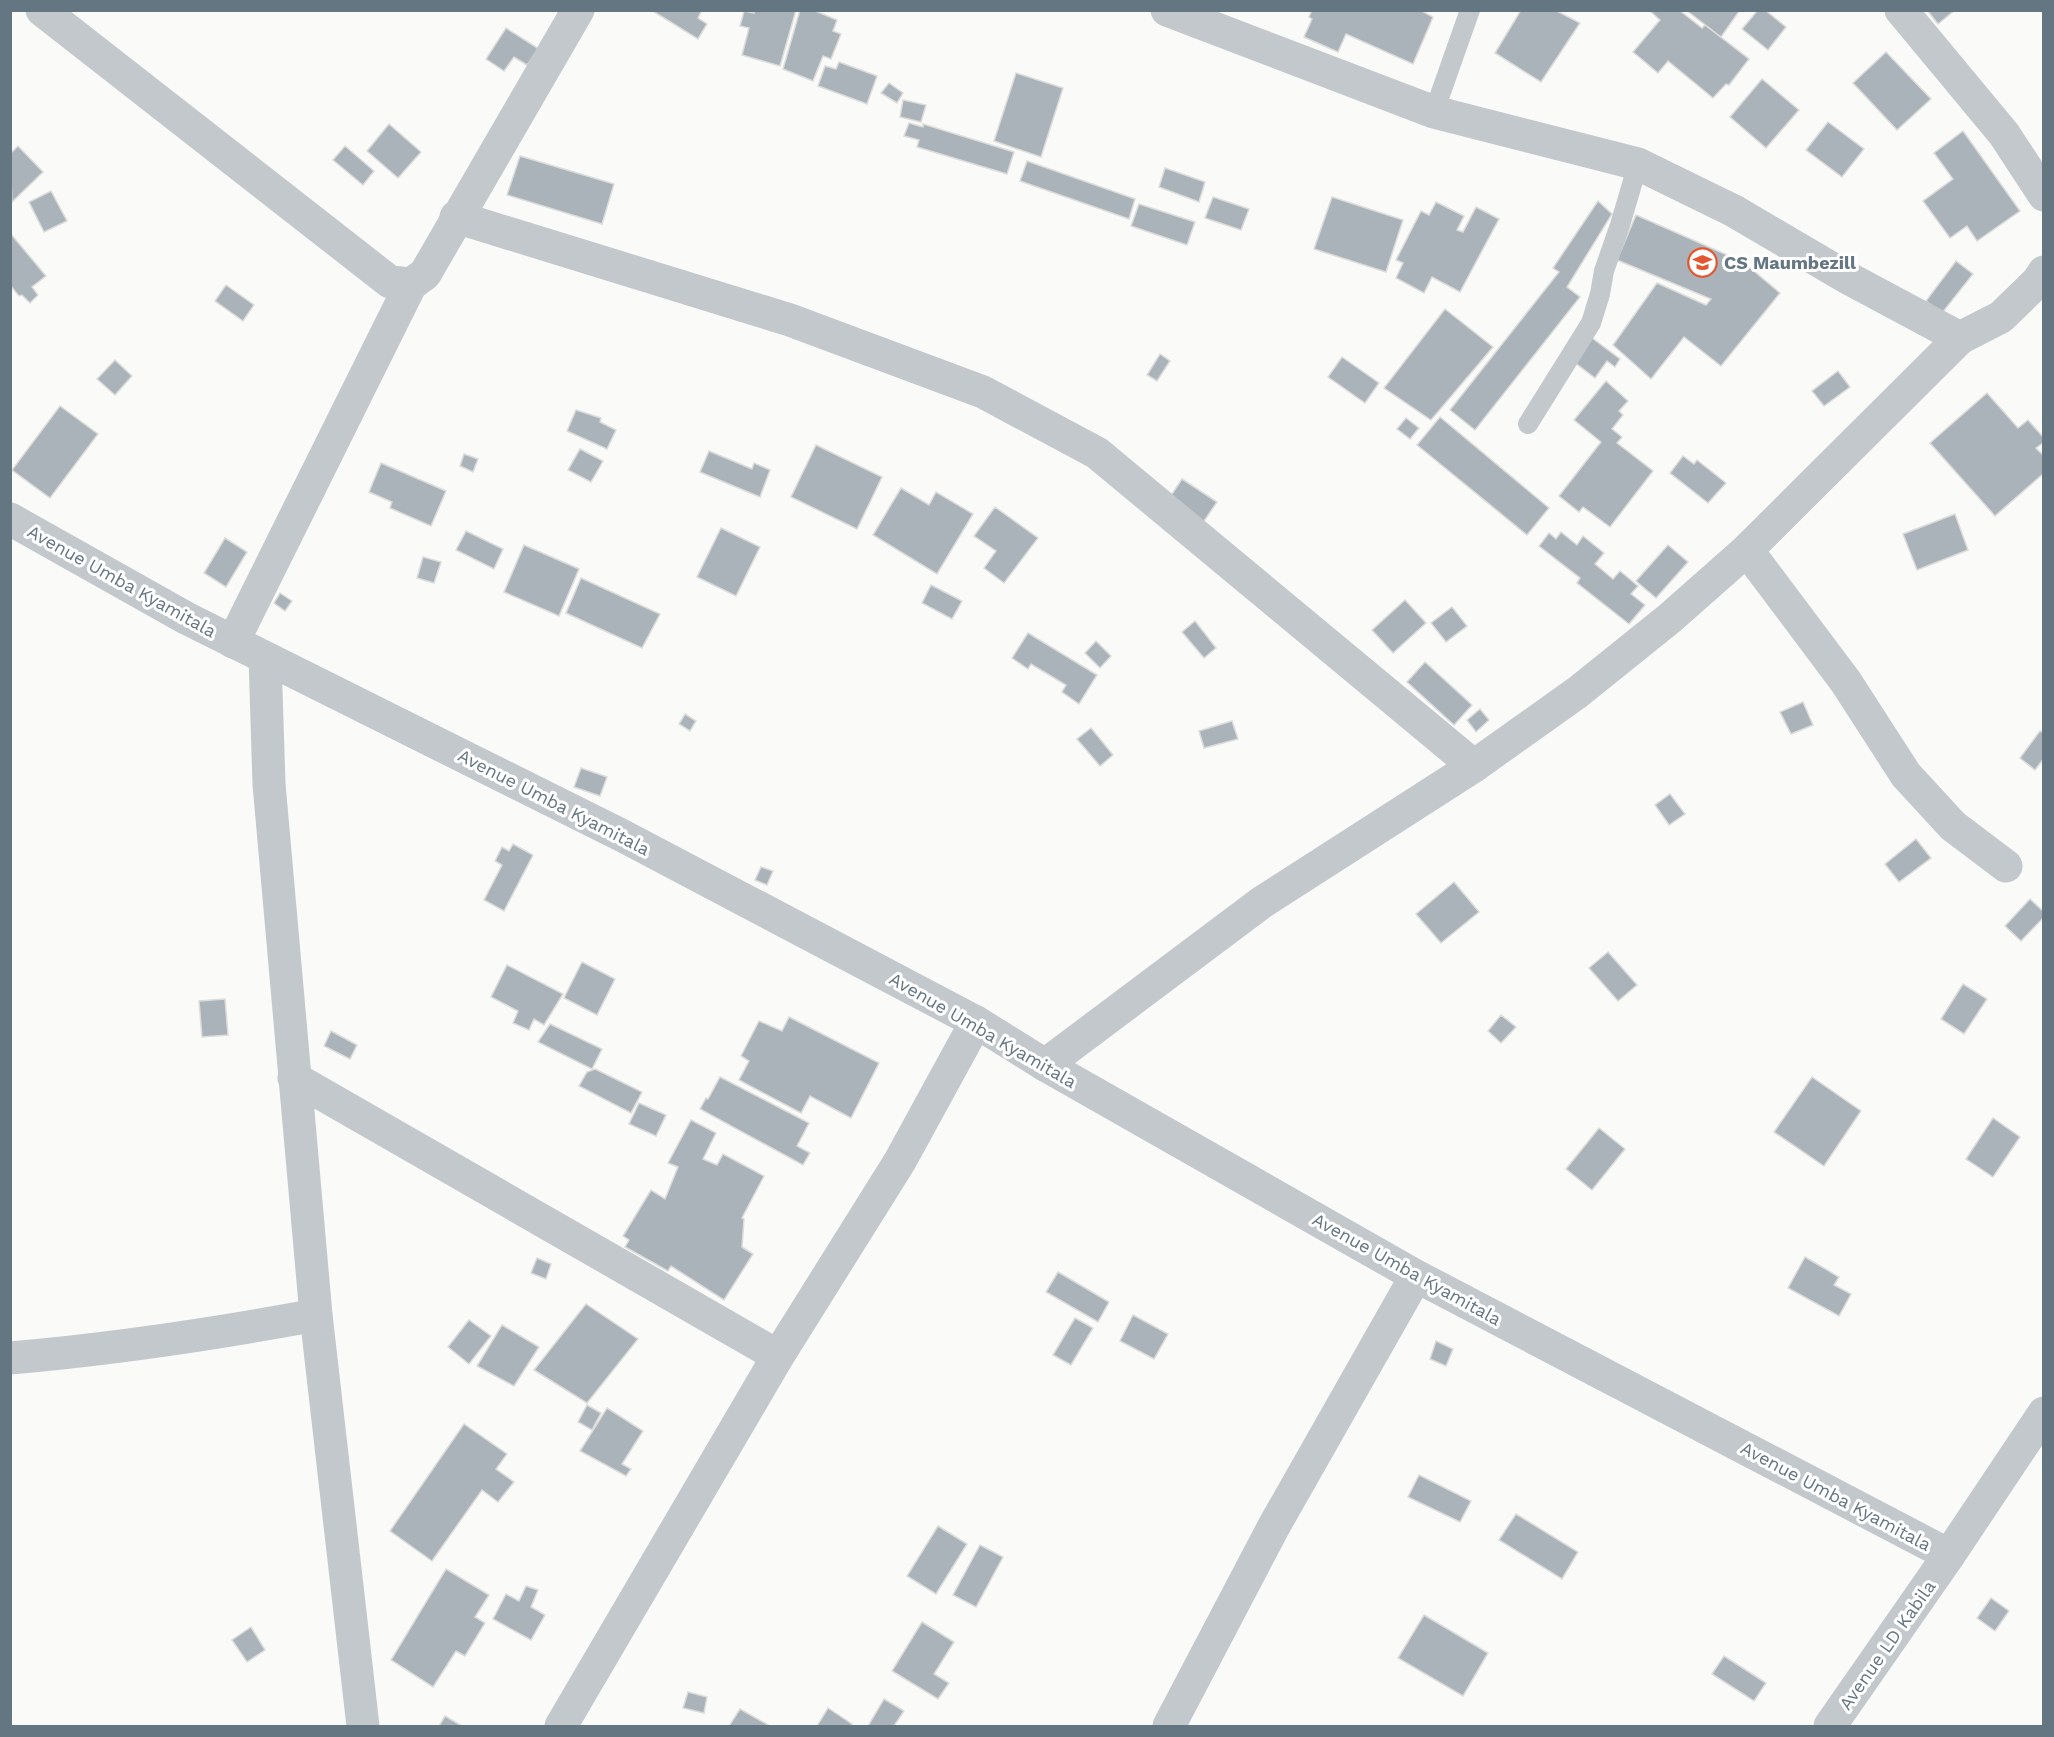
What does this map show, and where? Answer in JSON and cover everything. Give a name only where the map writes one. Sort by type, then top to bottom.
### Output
[{"type":"street","points":[[42,10],[390,282],[411,284]]},
{"type":"street","points":[[232,642],[411,284],[425,274],[578,10]]},
{"type":"street","points":[[1167,10],[1434,112],[1638,164],[1734,211],[1848,278],[1960,338]]},
{"type":"street","points":[[1901,10],[2004,134],[2043,195]]},
{"type":"street","points":[[456,217],[790,320],[983,392],[1025,414],[1096,453],[1474,766]]},
{"type":"street","points":[[1045,1065],[1261,903],[1474,766],[1578,692],[1670,618],[1746,550],[1960,338],[2001,316],[2038,281],[2043,272]]},
{"type":"street","name":"Avenue Umba Kyamitala","points":[[10,519],[232,642],[623,836],[976,1022],[1045,1065],[1416,1276],[1949,1556]]},
{"type":"street","points":[[1746,550],[1846,682],[1906,775],[1953,826],[2006,866]]},
{"type":"street","points":[[266,658],[269,784],[294,1078],[316,1315],[363,1726]]},
{"type":"street","points":[[561,1726],[778,1356],[900,1161],[976,1022]]},
{"type":"street","points":[[294,1078],[778,1356]]},
{"type":"street","points":[[1169,1726],[1274,1526],[1416,1276]]},
{"type":"street","points":[[10,1358],[109,1348],[316,1315]]},
{"type":"street","name":"Avenue LD Kabila","points":[[1830,1726],[1949,1556],[2043,1413]]},
{"type":"lane","points":[[1434,112],[1470,10]]},
{"type":"lane","points":[[1528,424],[1592,323],[1604,271],[1638,164]]},
{"type":"building","points":[[651,10],[702,10],[698,18],[707,24],[698,39]]},
{"type":"building","points":[[754,10],[796,10],[780,66],[742,55],[749,28],[740,26],[744,11],[754,13]]},
{"type":"building","points":[[800,10],[813,10],[837,20],[833,31],[841,34],[831,59],[823,56],[813,81],[783,69]]},
{"type":"building","points":[[1312,10],[1420,10],[1433,17],[1413,64],[1346,34],[1338,52],[1304,37],[1312,19],[1309,17]]},
{"type":"building","points":[[1521,10],[1555,10],[1580,23],[1541,82],[1495,53]]},
{"type":"building","points":[[1649,10],[1679,10],[1702,28],[1705,25],[1749,59],[1729,85],[1726,84],[1713,98],[1668,61],[1658,73],[1633,52],[1660,20]]},
{"type":"building","points":[[1686,10],[1740,10],[1721,37]]},
{"type":"building","points":[[1758,10],[1765,10],[1786,27],[1768,50],[1742,29]]},
{"type":"building","points":[[1927,10],[1955,10],[1938,24]]},
{"type":"building","points":[[506,28],[539,49],[527,65],[514,57],[504,71],[486,59]]},
{"type":"building","points":[[1886,52],[1931,99],[1897,130],[1853,83]]},
{"type":"building","points":[[839,62],[877,76],[867,104],[818,86],[825,66],[836,69]]},
{"type":"building","points":[[1016,73],[1063,88],[1041,157],[994,141]]},
{"type":"building","points":[[1762,79],[1799,110],[1766,148],[1730,117]]},
{"type":"building","points":[[889,83],[903,93],[897,103],[881,93]]},
{"type":"building","points":[[903,100],[926,105],[921,122],[900,117]]},
{"type":"building","points":[[1828,122],[1864,149],[1842,177],[1806,150]]},
{"type":"building","points":[[909,123],[923,127],[923,124],[1014,152],[1007,174],[917,147],[919,140],[904,136]]},
{"type":"building","points":[[389,124],[421,152],[398,178],[367,151]]},
{"type":"building","points":[[1963,131],[2020,211],[1977,241],[1967,226],[1950,238],[1923,201],[1953,179],[1934,153]]},
{"type":"building","points":[[18,146],[43,172],[12,202],[10,154]]},
{"type":"building","points":[[345,146],[374,171],[363,185],[333,160]]},
{"type":"building","points":[[520,156],[614,184],[602,224],[507,195]]},
{"type":"building","points":[[1027,161],[1135,199],[1129,219],[1020,181]]},
{"type":"building","points":[[1165,168],[1205,182],[1199,202],[1159,187]]},
{"type":"building","points":[[51,191],[67,221],[44,232],[29,202]]},
{"type":"building","points":[[1213,197],[1249,209],[1241,230],[1205,218]]},
{"type":"building","points":[[1332,197],[1403,220],[1386,272],[1314,249]]},
{"type":"building","points":[[1598,201],[1612,214],[1567,287],[1580,297],[1475,430],[1450,410],[1559,272],[1553,268]]},
{"type":"building","points":[[1436,202],[1464,216],[1457,230],[1463,232],[1476,207],[1499,219],[1460,292],[1432,277],[1424,293],[1396,278],[1403,263],[1396,260],[1421,211],[1429,215]]},
{"type":"building","points":[[1139,204],[1195,222],[1187,245],[1131,226]]},
{"type":"building","points":[[1636,215],[1743,262],[1780,293],[1721,366],[1684,337],[1651,379],[1613,345],[1657,283],[1706,305],[1711,299],[1617,260]]},
{"type":"building","points":[[10,233],[46,276],[32,287],[38,295],[30,303],[22,295],[19,296],[10,285]]},
{"type":"building","points":[[1956,261],[1973,274],[1942,313],[1926,301]]},
{"type":"building","points":[[226,285],[254,305],[243,321],[215,301]]},
{"type":"building","points":[[1445,309],[1493,347],[1431,420],[1384,388]]},
{"type":"building","points":[[1592,338],[1620,359],[1615,367],[1607,361],[1595,378],[1574,362]]},
{"type":"building","points":[[1160,354],[1170,361],[1157,381],[1147,375]]},
{"type":"building","points":[[1342,357],[1379,383],[1365,403],[1328,377]]},
{"type":"building","points":[[115,360],[132,376],[115,395],[97,379]]},
{"type":"building","points":[[1838,371],[1850,387],[1824,406],[1812,391]]},
{"type":"building","points":[[1606,381],[1628,401],[1619,411],[1623,415],[1612,429],[1622,437],[1617,443],[1653,471],[1610,527],[1583,507],[1579,512],[1559,496],[1601,442],[1574,420]]},
{"type":"building","points":[[1987,393],[2018,428],[2028,420],[2044,438],[2044,442],[2036,448],[2044,456],[2044,473],[1995,516],[1930,443]]},
{"type":"building","points":[[60,406],[98,434],[50,498],[12,470]]},
{"type":"building","points":[[576,410],[601,418],[600,422],[616,430],[607,449],[567,431]]},
{"type":"building","points":[[1440,417],[1549,508],[1527,535],[1417,445]]},
{"type":"building","points":[[1406,418],[1419,428],[1410,439],[1397,429]]},
{"type":"building","points":[[816,445],[882,477],[857,529],[791,497]]},
{"type":"building","points":[[580,449],[603,461],[591,482],[568,470]]},
{"type":"building","points":[[709,451],[752,469],[754,463],[770,470],[760,497],[700,472]]},
{"type":"building","points":[[464,454],[478,459],[473,472],[460,466]]},
{"type":"building","points":[[1683,456],[1694,464],[1697,460],[1726,483],[1708,503],[1670,473]]},
{"type":"building","points":[[381,463],[446,491],[431,526],[390,508],[392,502],[369,492]]},
{"type":"building","points":[[1182,479],[1217,502],[1202,524],[1168,500]]},
{"type":"building","points":[[901,488],[929,505],[936,492],[973,514],[937,574],[873,535]]},
{"type":"building","points":[[995,507],[1038,538],[1004,583],[984,568],[996,551],[974,536]]},
{"type":"building","points":[[1955,514],[1968,550],[1917,570],[1903,534]]},
{"type":"building","points":[[721,528],[760,547],[736,596],[697,577]]},
{"type":"building","points":[[466,531],[503,549],[494,569],[456,550]]},
{"type":"building","points":[[1561,532],[1577,545],[1583,536],[1604,553],[1595,564],[1613,579],[1620,571],[1638,586],[1631,594],[1645,605],[1629,624],[1577,583],[1580,578],[1539,546],[1549,533],[1556,539]]},
{"type":"building","points":[[225,538],[247,552],[226,587],[204,573]]},
{"type":"building","points":[[524,545],[579,569],[559,616],[504,592]]},
{"type":"building","points":[[1668,545],[1688,562],[1656,598],[1636,581]]},
{"type":"building","points":[[423,557],[441,562],[434,583],[417,578]]},
{"type":"building","points":[[581,578],[660,614],[642,648],[566,613]]},
{"type":"building","points":[[931,585],[962,601],[952,619],[922,603]]},
{"type":"building","points":[[280,593],[292,601],[285,611],[274,603]]},
{"type":"building","points":[[1405,600],[1426,623],[1393,653],[1372,630]]},
{"type":"building","points":[[1452,607],[1467,626],[1446,642],[1431,623]]},
{"type":"building","points":[[1195,621],[1216,648],[1204,658],[1182,632]]},
{"type":"building","points":[[1028,633],[1097,675],[1079,704],[1062,692],[1066,685],[1031,664],[1028,669],[1012,658]]},
{"type":"building","points":[[1096,641],[1111,656],[1100,668],[1085,653]]},
{"type":"building","points":[[1425,662],[1472,705],[1454,725],[1407,682]]},
{"type":"building","points":[[1803,702],[1813,725],[1791,734],[1780,712]]},
{"type":"building","points":[[1480,709],[1489,720],[1476,732],[1467,720]]},
{"type":"building","points":[[685,714],[696,721],[690,731],[679,724]]},
{"type":"building","points":[[1232,721],[1238,739],[1204,748],[1199,731]]},
{"type":"building","points":[[1091,728],[1113,755],[1100,766],[1077,739]]},
{"type":"building","points":[[2040,731],[2044,733],[2044,758],[2035,770],[2020,758]]},
{"type":"building","points":[[581,768],[607,777],[600,796],[574,787]]},
{"type":"building","points":[[1670,794],[1685,814],[1669,825],[1655,805]]},
{"type":"building","points":[[1916,839],[1931,858],[1899,882],[1885,864]]},
{"type":"building","points":[[513,844],[533,855],[504,911],[484,900],[502,865],[495,861],[502,847],[509,851]]},
{"type":"building","points":[[761,867],[773,871],[767,885],[755,880]]},
{"type":"building","points":[[1454,882],[1479,912],[1441,943],[1416,914]]},
{"type":"building","points":[[2030,899],[2044,912],[2044,917],[2021,941],[2005,926]]},
{"type":"building","points":[[1608,952],[1637,985],[1618,1001],[1589,968]]},
{"type":"building","points":[[582,962],[615,979],[597,1015],[564,998]]},
{"type":"building","points":[[507,965],[563,994],[544,1025],[534,1019],[529,1030],[513,1023],[518,1011],[491,997]]},
{"type":"building","points":[[1963,984],[1987,999],[1964,1034],[1941,1019]]},
{"type":"building","points":[[225,999],[228,1035],[202,1037],[199,1001]]},
{"type":"building","points":[[1501,1015],[1516,1027],[1501,1043],[1488,1031]]},
{"type":"building","points":[[789,1017],[879,1063],[851,1118],[810,1096],[801,1113],[739,1080],[749,1061],[741,1056],[759,1021],[782,1031]]},
{"type":"building","points":[[550,1024],[602,1049],[592,1069],[538,1042]]},
{"type":"building","points":[[331,1031],[357,1045],[350,1059],[324,1046]]},
{"type":"building","points":[[595,1069],[642,1092],[631,1113],[579,1086],[587,1072]]},
{"type":"building","points":[[720,1077],[809,1123],[797,1146],[810,1153],[803,1165],[700,1109]]},
{"type":"building","points":[[1812,1077],[1861,1111],[1824,1166],[1774,1132]]},
{"type":"building","points":[[639,1103],[666,1115],[656,1136],[629,1124]]},
{"type":"building","points":[[1993,1118],[2020,1137],[1993,1177],[1966,1159]]},
{"type":"building","points":[[691,1120],[716,1133],[703,1159],[717,1165],[723,1154],[764,1176],[742,1218],[744,1219],[742,1247],[753,1254],[724,1300],[671,1266],[668,1271],[625,1247],[629,1240],[623,1236],[651,1190],[665,1199],[678,1167],[668,1163]]},
{"type":"building","points":[[1599,1128],[1625,1149],[1592,1190],[1566,1169]]},
{"type":"building","points":[[1805,1257],[1839,1277],[1834,1285],[1851,1294],[1839,1316],[1788,1288]]},
{"type":"building","points":[[537,1258],[551,1264],[546,1279],[531,1273]]},
{"type":"building","points":[[1058,1272],[1109,1302],[1098,1322],[1046,1292]]},
{"type":"building","points":[[586,1304],[638,1339],[587,1403],[534,1370]]},
{"type":"building","points":[[1133,1315],[1168,1334],[1154,1359],[1120,1341]]},
{"type":"building","points":[[1075,1318],[1093,1328],[1071,1365],[1053,1355]]},
{"type":"building","points":[[469,1320],[491,1336],[469,1364],[448,1347]]},
{"type":"building","points":[[502,1325],[539,1347],[514,1386],[477,1366]]},
{"type":"building","points":[[1436,1341],[1453,1349],[1446,1366],[1430,1359]]},
{"type":"building","points":[[587,1405],[601,1413],[592,1430],[578,1422]]},
{"type":"building","points":[[607,1408],[643,1431],[622,1464],[631,1469],[626,1476],[580,1451]]},
{"type":"building","points":[[464,1424],[507,1454],[496,1469],[514,1482],[498,1502],[482,1490],[432,1561],[390,1531]]},
{"type":"building","points":[[1419,1475],[1471,1501],[1460,1522],[1408,1497]]},
{"type":"building","points":[[1516,1514],[1578,1552],[1562,1579],[1499,1540]]},
{"type":"building","points":[[938,1526],[967,1544],[936,1594],[907,1576]]},
{"type":"building","points":[[980,1545],[1003,1557],[976,1607],[953,1595]]},
{"type":"building","points":[[446,1569],[489,1595],[475,1617],[485,1623],[465,1656],[456,1651],[433,1687],[391,1660]]},
{"type":"building","points":[[526,1586],[538,1590],[531,1607],[545,1615],[531,1640],[493,1619],[506,1594],[519,1601]]},
{"type":"building","points":[[1991,1598],[2009,1611],[1995,1631],[1977,1618]]},
{"type":"building","points":[[1424,1615],[1488,1653],[1463,1696],[1398,1658]]},
{"type":"building","points":[[922,1622],[954,1642],[934,1674],[949,1683],[938,1699],[892,1671]]},
{"type":"building","points":[[251,1627],[265,1650],[247,1662],[232,1640]]},
{"type":"building","points":[[1724,1656],[1766,1683],[1754,1701],[1712,1674]]},
{"type":"building","points":[[688,1692],[707,1697],[704,1713],[683,1708]]},
{"type":"building","points":[[884,1699],[904,1711],[894,1726],[868,1726]]},
{"type":"building","points":[[828,1708],[852,1724],[850,1726],[817,1726]]},
{"type":"building","points":[[740,1709],[770,1726],[729,1726]]},
{"type":"building","points":[[445,1716],[462,1726],[439,1726]]},
{"type":"place","name":"CS Maumbezill","points":[[1703,262]]}]
